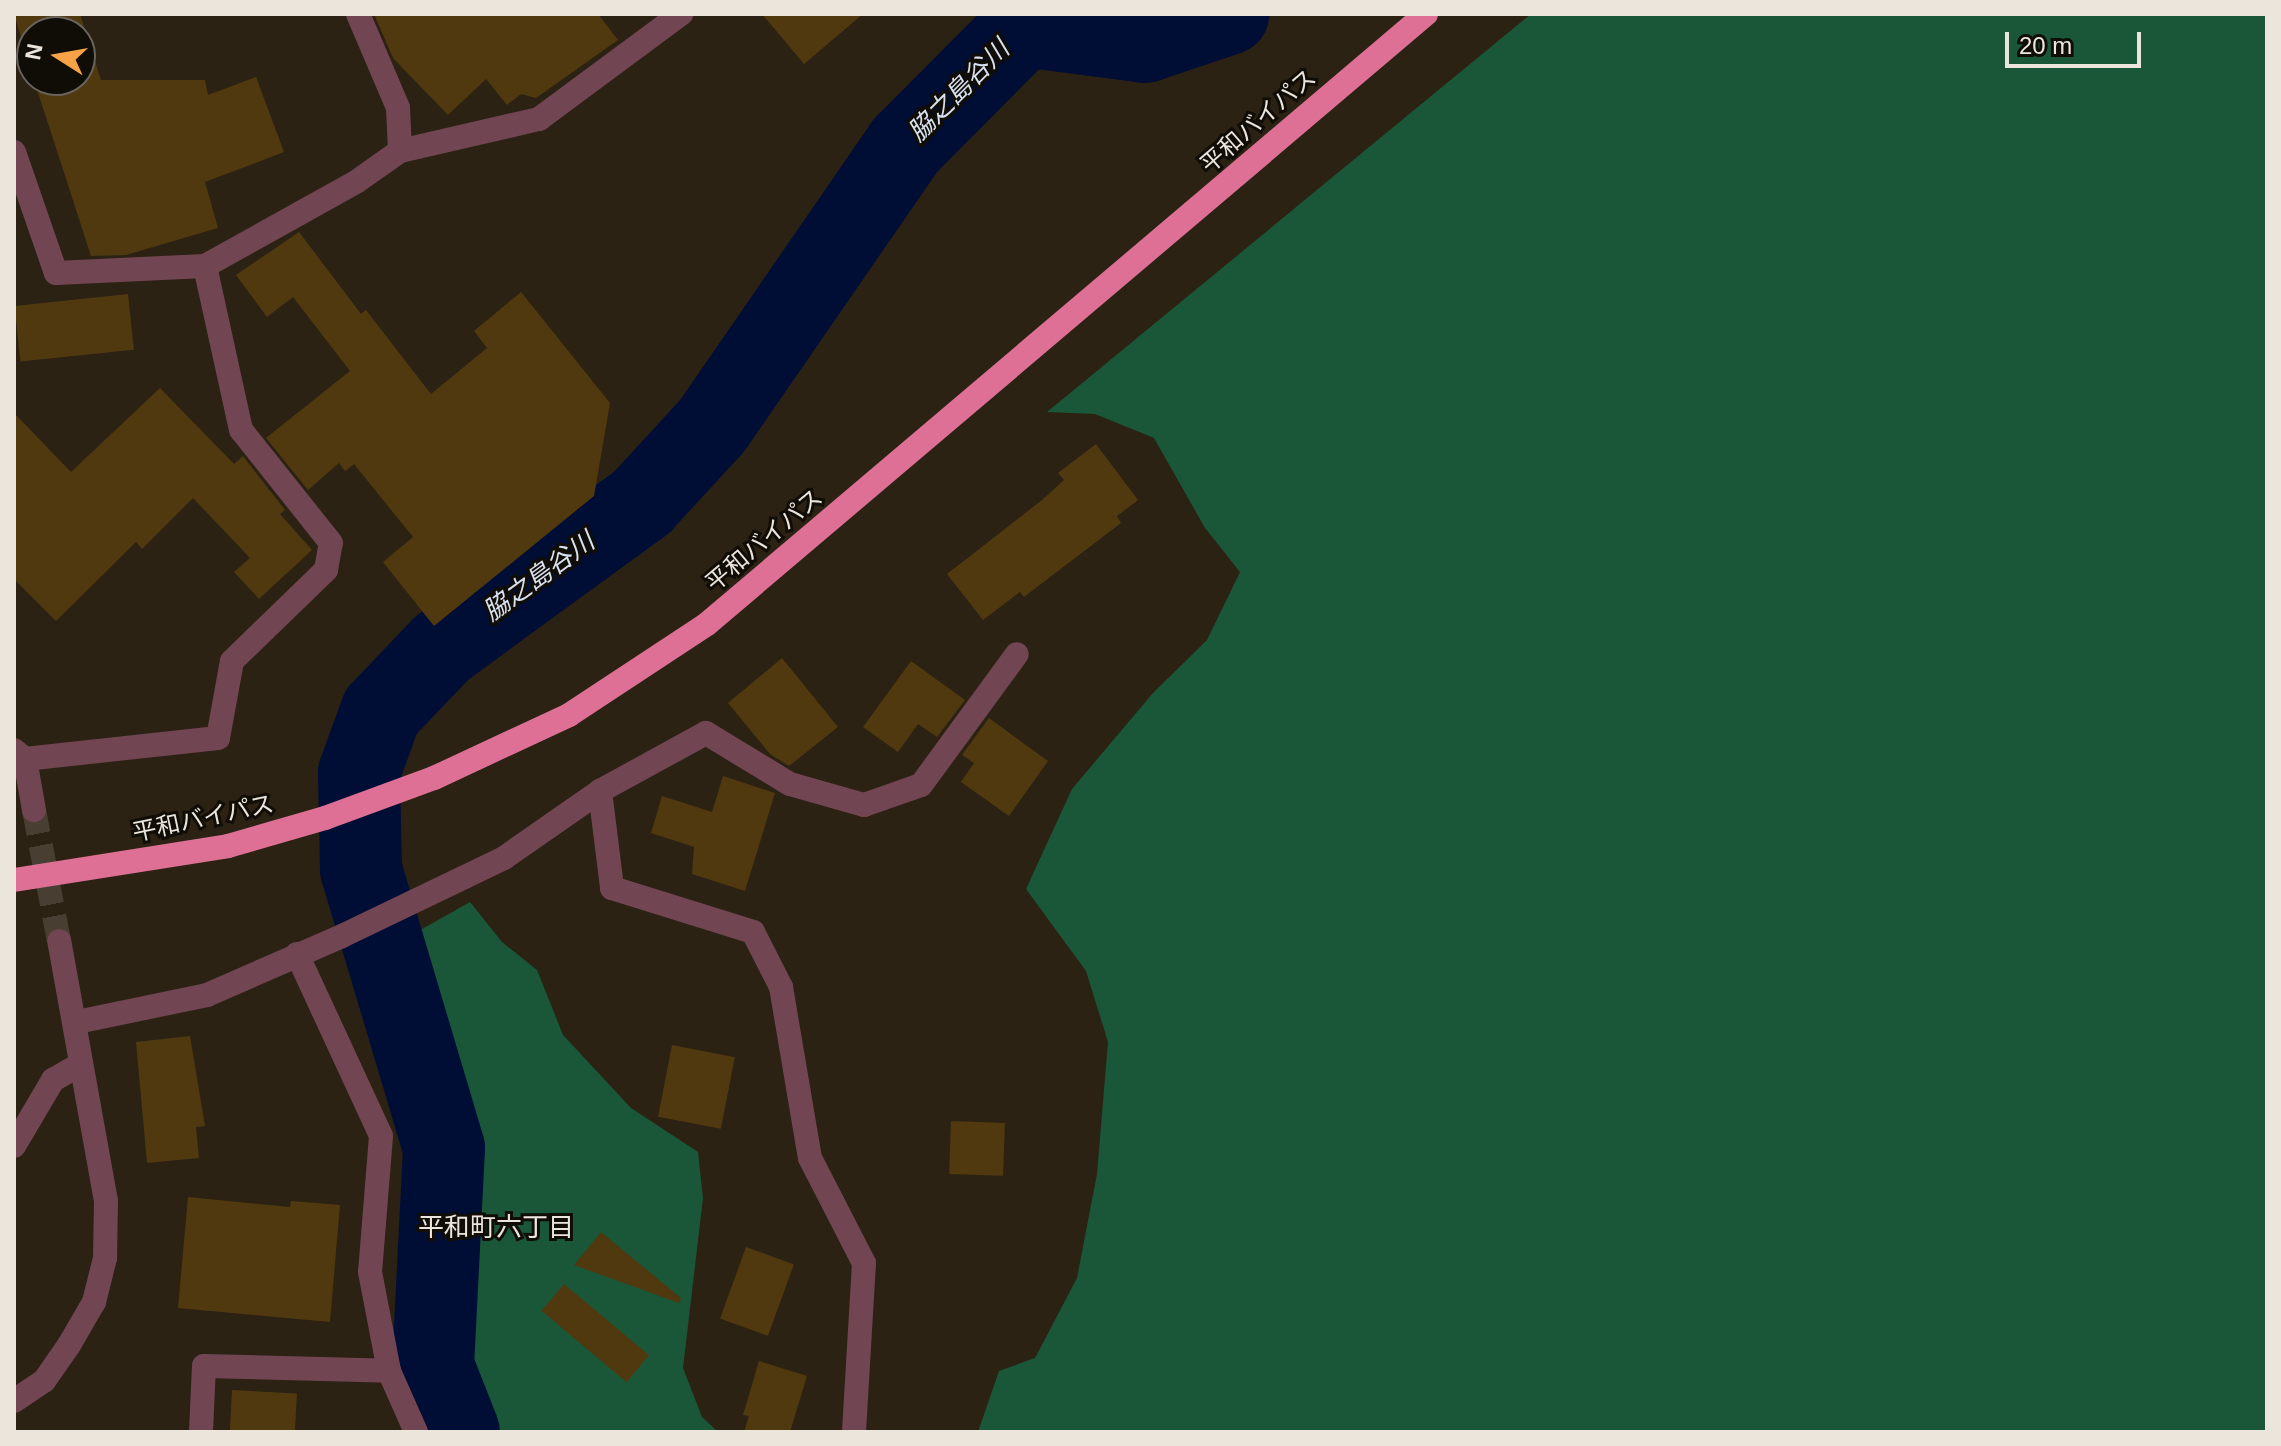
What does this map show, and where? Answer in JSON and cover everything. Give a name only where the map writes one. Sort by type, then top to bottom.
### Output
[{"type":"highway","name":"平和バイパス","points":[[14,880],[228,846],[325,818],[434,778],[569,715],[707,624],[1426,14]]},
{"type":"street","points":[[358,14],[398,108],[400,151]]},
{"type":"street","points":[[14,152],[56,273],[205,266],[356,182],[400,151],[539,119],[681,14]]},
{"type":"street","points":[[34,810],[20,755],[218,738],[232,661],[326,570],[331,543],[241,430],[205,266]]},
{"type":"street","points":[[77,1022],[207,995],[342,936],[504,858],[600,791],[706,733],[790,784],[864,805],[921,785],[1017,654]]},
{"type":"street","points":[[600,791],[612,888],[753,932],[781,987],[810,1158],[864,1263],[854,1432]]},
{"type":"street","points":[[14,1401],[44,1381],[69,1345],[94,1302],[105,1258],[106,1201],[81,1064],[77,1022],[59,941]]},
{"type":"street","points":[[297,954],[381,1136],[370,1272],[389,1371],[416,1432]]},
{"type":"street","points":[[14,1146],[53,1080],[81,1064]]},
{"type":"street","points":[[201,1432],[204,1366],[389,1371]]},
{"type":"green space","points":[[1531,14],[2267,14],[2267,1432],[978,1432],[999,1371],[1035,1358],[1077,1278],[1097,1174],[1108,1042],[1086,971],[1026,889],[1072,789],[1153,693],[1207,640],[1240,572],[1205,528],[1154,438],[1095,414],[1047,412]]},
{"type":"green space","points":[[470,902],[502,942],[537,970],[563,1035],[631,1108],[698,1152],[703,1198],[683,1368],[702,1417],[718,1432],[488,1432],[463,1359],[469,1143],[408,937]]},
{"type":"building","points":[[14,14],[81,16],[16,16],[16,21]]},
{"type":"building","points":[[374,14],[598,14],[618,40],[536,98],[521,94],[507,105],[486,79],[448,115],[393,58]]},
{"type":"building","points":[[762,14],[863,14],[804,64]]},
{"type":"building","points":[[96,64],[101,80],[205,80],[208,95],[256,77],[284,152],[205,182],[218,228],[126,255],[91,256],[39,96],[96,96]]},
{"type":"building","points":[[299,232],[361,314],[366,310],[431,394],[487,348],[474,331],[521,292],[610,403],[594,496],[434,626],[383,562],[413,537],[354,464],[345,471],[339,463],[308,490],[266,438],[350,371],[293,297],[267,317],[236,275]]},
{"type":"building","points":[[128,294],[134,350],[20,362],[15,306]]},
{"type":"building","points":[[160,388],[234,464],[243,456],[285,510],[280,514],[312,550],[259,599],[234,572],[250,558],[193,498],[142,549],[136,542],[56,621],[14,579],[14,413],[71,472]]},
{"type":"building","points":[[1096,444],[1138,500],[1117,516],[1121,523],[1024,597],[1020,592],[983,620],[947,574],[1042,500],[1064,480],[1058,473]]},
{"type":"building","points":[[782,658],[838,727],[789,766],[770,754],[728,703]]},
{"type":"building","points":[[911,661],[965,700],[937,737],[918,724],[898,752],[863,727]]},
{"type":"building","points":[[989,718],[1048,761],[1009,816],[961,782],[974,763],[962,755]]},
{"type":"building","points":[[723,776],[775,793],[745,891],[692,874],[694,847],[651,833],[662,796],[712,812]]},
{"type":"building","points":[[190,1036],[205,1126],[196,1127],[199,1158],[147,1163],[136,1042]]},
{"type":"building","points":[[672,1045],[735,1057],[721,1129],[658,1117]]},
{"type":"building","points":[[951,1121],[1005,1123],[1003,1176],[949,1174]]},
{"type":"building","points":[[188,1197],[290,1207],[291,1201],[340,1205],[330,1322],[178,1308]]},
{"type":"building","points":[[601,1232],[681,1298],[679,1303],[574,1265]]},
{"type":"building","points":[[746,1247],[794,1264],[768,1336],[720,1318]]},
{"type":"building","points":[[564,1284],[649,1355],[627,1382],[542,1311]]},
{"type":"building","points":[[759,1361],[807,1376],[790,1432],[744,1432],[749,1416],[743,1415]]},
{"type":"building","points":[[232,1390],[297,1393],[295,1432],[230,1432]]},
{"type":"waterway","name":"脇之島谷川","points":[[459,1432],[433,1366],[444,1148],[361,870],[359,773],[381,712],[442,648],[642,502],[712,426],[905,146],[1024,26],[1145,42],[1228,14]]},
{"type":"tunnel","points":[[34,810],[59,941]]},
{"type":"district","name":"平和町六丁目","points":[[496,1228]]}]
